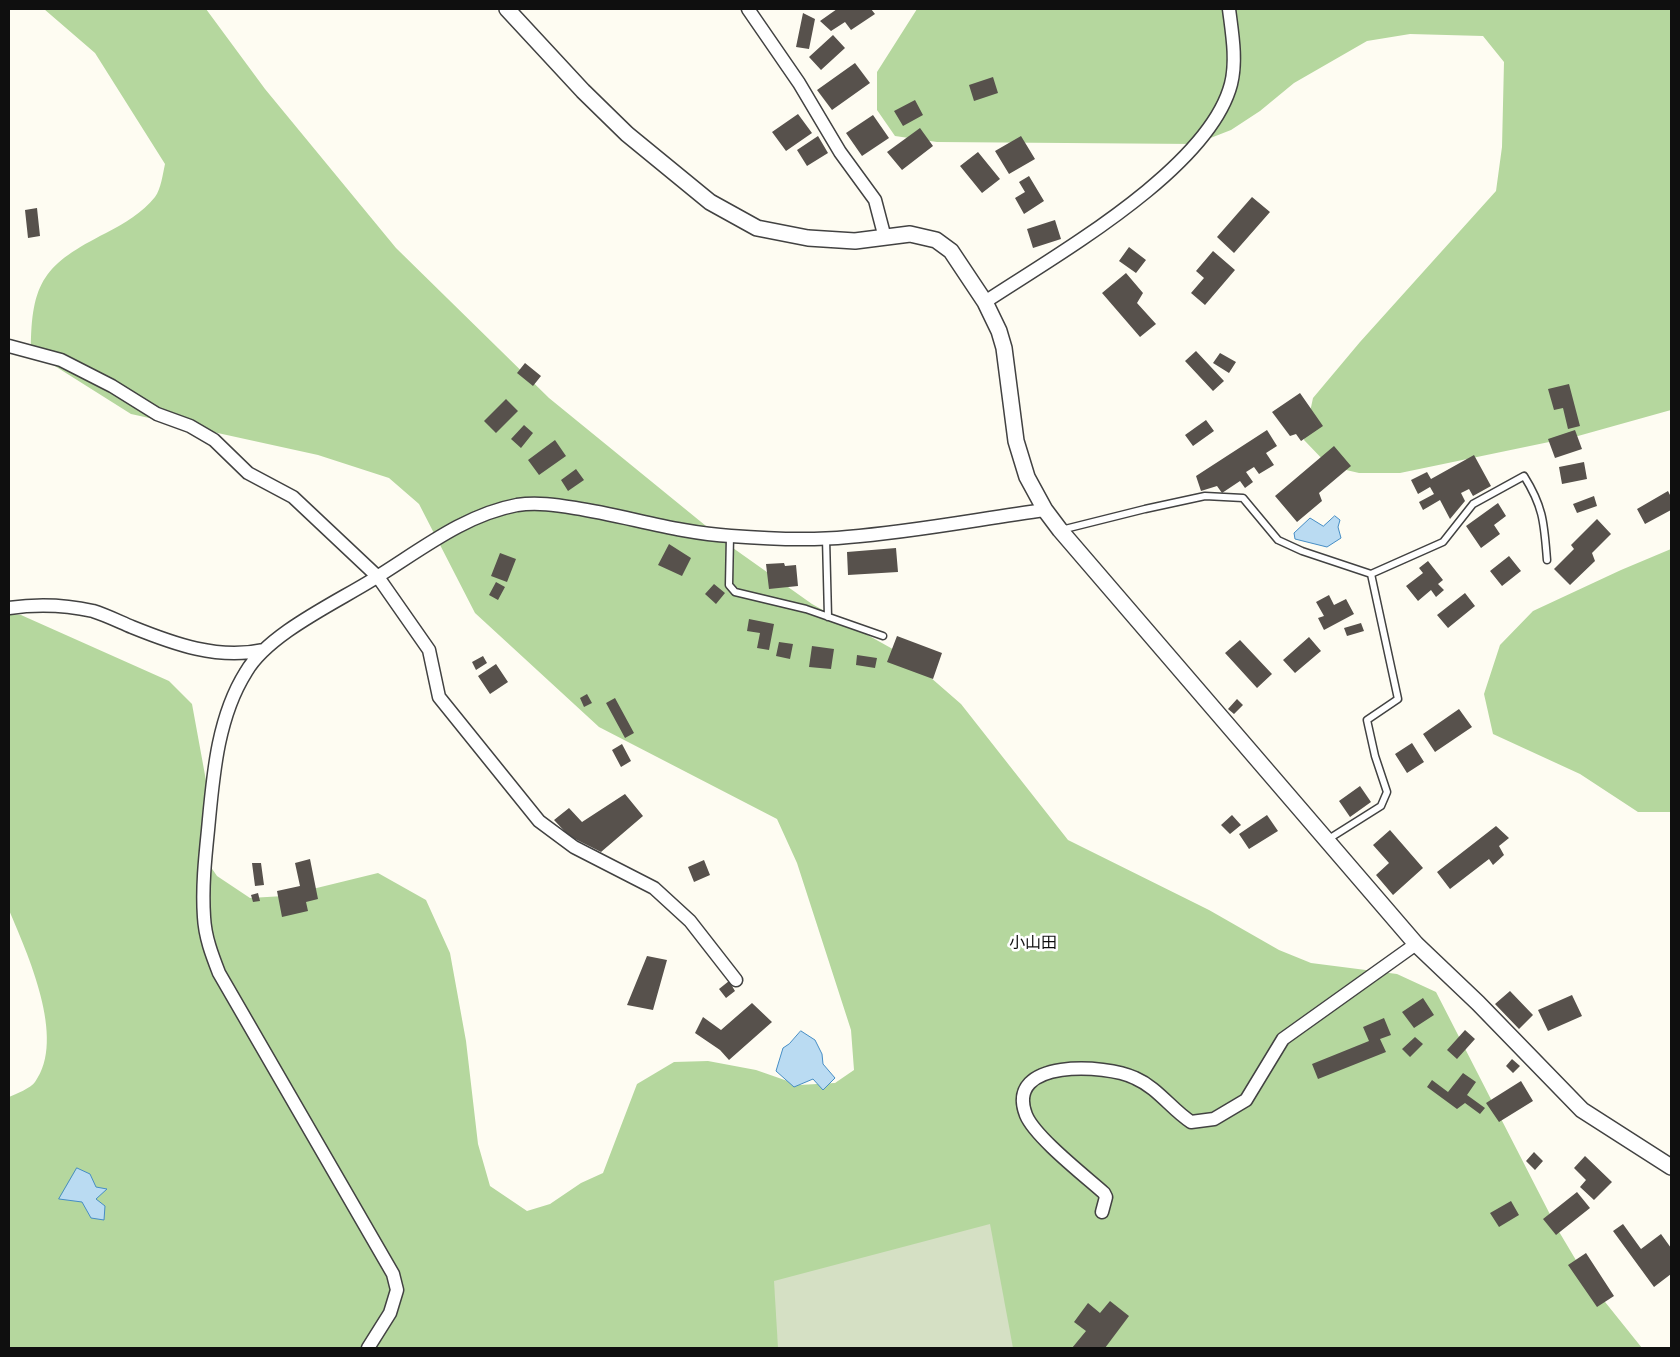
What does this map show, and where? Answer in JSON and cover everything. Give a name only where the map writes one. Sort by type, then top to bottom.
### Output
[{"type":"street","points":[[507,9],[583,91],[627,134],[710,202],[757,228],[808,238],[855,241],[910,234],[936,240],[950,251],[985,302],[999,331],[1004,348],[1016,441],[1027,477],[1045,510],[1060,530],[1416,944],[1582,1110],[1671,1167]]},
{"type":"street","points":[[748,9],[799,83],[840,152],[875,200],[885,238]]},
{"type":"street","points":[[985,302],[1113,218],[1169,172],[1205,136],[1221,108],[1231,84],[1233,50],[1229,9]]},
{"type":"street","points":[[9,346],[61,360],[112,386],[157,414],[190,426],[214,440],[248,473],[293,497],[378,576],[429,650],[439,697],[540,820],[574,847],[654,888],[690,920],[736,980]]},
{"type":"street","points":[[368,1348],[390,1313],[398,1290],[393,1274],[219,973],[208,947],[204,919],[204,867],[213,776],[221,737],[236,690],[246,670],[263,650],[302,623],[447,533],[494,510],[520,505],[543,504],[599,512],[730,536],[766,539],[847,537],[1045,510]]},
{"type":"street","points":[[9,608],[26,605],[68,607],[95,612],[161,638],[210,652],[244,654],[263,650]]},
{"type":"street","points":[[1102,1212],[1106,1197],[1104,1193],[1039,1133],[1026,1116],[1024,1100],[1027,1085],[1040,1074],[1081,1068],[1110,1072],[1134,1077],[1156,1090],[1178,1114],[1191,1122],[1214,1119],[1246,1100],[1283,1039],[1416,944]]},
{"type":"lane","points":[[1060,530],[1205,496],[1243,498],[1278,540],[1302,551],[1371,574],[1442,542],[1473,504],[1524,476],[1537,497],[1544,517],[1547,560]]},
{"type":"lane","points":[[730,536],[729,585],[735,592],[806,609],[883,636]]},
{"type":"lane","points":[[826,538],[828,617]]},
{"type":"lane","points":[[1327,840],[1381,806],[1387,792],[1375,756],[1367,720],[1398,699],[1371,574]]},
{"type":"green space","points":[[44,9],[206,9],[265,89],[396,248],[549,398],[733,548],[812,604],[907,657],[961,704],[1068,840],[1209,910],[1279,950],[1311,963],[1397,974],[1436,992],[1558,1230],[1589,1282],[1642,1348],[9,1348],[9,1097],[27,1089],[35,1082],[44,1064],[47,1043],[46,1020],[41,996],[34,972],[9,910],[9,614],[21,615],[169,681],[192,704],[207,786],[204,857],[217,876],[250,898],[284,896],[378,873],[426,900],[450,953],[466,1041],[478,1144],[490,1186],[527,1211],[550,1204],[581,1183],[603,1173],[637,1084],[674,1062],[708,1061],[756,1070],[799,1085],[835,1083],[854,1070],[851,1030],[797,863],[777,819],[599,727],[475,613],[419,504],[389,478],[318,455],[131,414],[31,351],[34,307],[46,277],[55,266],[69,255],[145,208],[157,194],[165,164],[95,53]]},
{"type":"green space","points":[[917,9],[1671,9],[1671,410],[1578,436],[1400,473],[1359,473],[1329,466],[1304,440],[1313,398],[1360,342],[1496,191],[1502,147],[1504,62],[1483,36],[1410,34],[1367,41],[1294,83],[1260,111],[1231,130],[1195,144],[937,142],[895,136],[877,110],[877,72]]},
{"type":"green space","points":[[1671,549],[1671,812],[1638,812],[1580,774],[1493,734],[1484,694],[1500,645],[1533,611]]},
{"type":"green space","points":[[990,1224],[1013,1348],[778,1348],[774,1281]]},
{"type":"water","points":[[1335,516],[1340,520],[1338,527],[1341,538],[1327,547],[1295,539],[1294,533],[1310,518],[1323,526]]},
{"type":"water","points":[[801,1031],[815,1040],[822,1054],[823,1064],[835,1078],[823,1090],[813,1079],[794,1087],[776,1071],[783,1048]]},
{"type":"water","points":[[77,1168],[90,1174],[96,1187],[107,1189],[96,1199],[105,1206],[104,1220],[91,1218],[82,1202],[59,1199]]},
{"type":"building","points":[[837,9],[871,9],[875,14],[851,30],[845,22],[831,31],[820,21]]},
{"type":"building","points":[[803,13],[815,19],[809,49],[796,47]]},
{"type":"building","points":[[833,35],[845,48],[821,70],[809,57]]},
{"type":"building","points":[[855,63],[870,83],[832,110],[817,90]]},
{"type":"building","points":[[993,77],[998,93],[974,101],[969,85]]},
{"type":"building","points":[[915,100],[923,115],[903,126],[894,111]]},
{"type":"building","points":[[798,114],[812,133],[786,151],[772,132]]},
{"type":"building","points":[[873,115],[889,138],[862,156],[846,133]]},
{"type":"building","points":[[920,128],[933,146],[902,170],[887,152]]},
{"type":"building","points":[[818,136],[828,153],[807,166],[797,150]]},
{"type":"building","points":[[1021,136],[1035,159],[1009,174],[995,151]]},
{"type":"building","points":[[978,152],[1000,179],[982,193],[960,166]]},
{"type":"building","points":[[1029,176],[1044,201],[1024,214],[1015,198],[1025,192],[1019,182]]},
{"type":"building","points":[[1252,197],[1270,212],[1234,253],[1217,237]]},
{"type":"building","points":[[37,208],[40,236],[28,238],[25,210]]},
{"type":"building","points":[[1055,220],[1061,239],[1033,248],[1027,229]]},
{"type":"building","points":[[1129,247],[1146,260],[1136,273],[1119,261]]},
{"type":"building","points":[[1213,251],[1235,270],[1205,305],[1191,293],[1204,278],[1196,271]]},
{"type":"building","points":[[1126,273],[1143,293],[1137,303],[1156,324],[1140,337],[1102,293]]},
{"type":"building","points":[[1196,351],[1224,381],[1213,391],[1185,361]]},
{"type":"building","points":[[1220,353],[1236,362],[1229,373],[1213,363]]},
{"type":"building","points":[[525,363],[541,376],[533,386],[517,373]]},
{"type":"building","points":[[1569,384],[1580,426],[1568,429],[1563,408],[1554,410],[1548,389]]},
{"type":"building","points":[[1300,393],[1323,426],[1301,441],[1296,434],[1290,436],[1272,412]]},
{"type":"building","points":[[506,399],[518,411],[496,433],[484,421]]},
{"type":"building","points":[[1206,420],[1214,431],[1193,446],[1185,435]]},
{"type":"building","points":[[524,425],[533,433],[521,448],[511,439]]},
{"type":"building","points":[[1267,430],[1277,446],[1266,453],[1274,465],[1259,474],[1254,467],[1246,472],[1253,482],[1245,488],[1240,481],[1222,493],[1217,486],[1201,491],[1196,476]]},
{"type":"building","points":[[1575,430],[1582,449],[1555,458],[1548,439]]},
{"type":"building","points":[[555,440],[566,456],[539,475],[528,460]]},
{"type":"building","points":[[1334,446],[1351,466],[1319,493],[1322,501],[1297,522],[1275,496]]},
{"type":"building","points":[[1474,455],[1491,486],[1473,496],[1469,489],[1461,493],[1465,501],[1450,519],[1440,500],[1423,510],[1419,502],[1434,494],[1430,487],[1418,494],[1411,480],[1427,472],[1431,479]]},
{"type":"building","points":[[1584,462],[1587,479],[1562,484],[1559,467]]},
{"type":"building","points":[[576,469],[584,480],[568,491],[561,480]]},
{"type":"building","points":[[1668,491],[1671,497],[1671,510],[1645,524],[1637,509]]},
{"type":"building","points":[[1594,496],[1597,506],[1577,513],[1573,504]]},
{"type":"building","points":[[1498,503],[1506,516],[1494,525],[1500,534],[1481,548],[1466,526]]},
{"type":"building","points":[[1597,519],[1611,534],[1592,553],[1595,561],[1570,585],[1554,569],[1574,549],[1571,545]]},
{"type":"building","points":[[669,544],[691,558],[682,576],[658,565]]},
{"type":"building","points":[[896,548],[898,572],[848,575],[847,552]]},
{"type":"building","points":[[500,553],[516,559],[507,582],[491,576]]},
{"type":"building","points":[[1509,556],[1521,571],[1502,586],[1490,571]]},
{"type":"building","points":[[1428,561],[1443,580],[1438,584],[1444,590],[1436,597],[1431,590],[1418,601],[1406,586],[1423,573],[1419,568]]},
{"type":"building","points":[[784,563],[785,566],[796,565],[798,586],[769,589],[766,564]]},
{"type":"building","points":[[496,582],[505,587],[498,600],[489,595]]},
{"type":"building","points":[[714,584],[725,593],[716,604],[705,594]]},
{"type":"building","points":[[1465,593],[1475,606],[1448,628],[1437,615]]},
{"type":"building","points":[[1329,595],[1334,605],[1346,599],[1354,614],[1324,630],[1318,618],[1324,616],[1316,602]]},
{"type":"building","points":[[749,619],[774,624],[769,650],[757,648],[760,633],[747,631]]},
{"type":"building","points":[[1361,623],[1364,631],[1347,636],[1344,628]]},
{"type":"building","points":[[897,636],[942,653],[933,679],[887,662]]},
{"type":"building","points":[[1309,637],[1321,651],[1295,673],[1283,660]]},
{"type":"building","points":[[1240,640],[1272,674],[1257,688],[1225,653]]},
{"type":"building","points":[[779,642],[793,644],[790,659],[776,656]]},
{"type":"building","points":[[812,646],[834,649],[831,669],[809,667]]},
{"type":"building","points":[[857,655],[877,658],[875,668],[856,665]]},
{"type":"building","points":[[483,656],[487,663],[476,670],[472,662]]},
{"type":"building","points":[[496,664],[508,682],[490,694],[478,676]]},
{"type":"building","points":[[587,694],[592,703],[584,707],[580,698]]},
{"type":"building","points":[[615,698],[634,733],[625,738],[606,703]]},
{"type":"building","points":[[1237,699],[1243,705],[1234,714],[1228,709]]},
{"type":"building","points":[[1459,709],[1472,727],[1435,752],[1423,734]]},
{"type":"building","points":[[1412,743],[1424,762],[1407,773],[1395,754]]},
{"type":"building","points":[[622,744],[631,761],[621,767],[612,750]]},
{"type":"building","points":[[1360,786],[1371,802],[1350,817],[1339,801]]},
{"type":"building","points":[[625,794],[643,816],[601,852],[569,836],[554,820],[569,808],[582,822]]},
{"type":"building","points":[[1232,815],[1241,825],[1230,834],[1221,825]]},
{"type":"building","points":[[1267,815],[1278,831],[1249,849],[1239,834]]},
{"type":"building","points":[[1496,826],[1509,838],[1499,846],[1504,855],[1493,865],[1489,859],[1450,889],[1437,872]]},
{"type":"building","points":[[1390,830],[1423,868],[1393,895],[1376,875],[1389,863],[1373,845]]},
{"type":"building","points":[[310,859],[318,899],[306,902],[308,911],[282,917],[277,891],[300,886],[295,863]]},
{"type":"building","points":[[704,860],[710,875],[694,882],[688,867]]},
{"type":"building","points":[[252,863],[261,863],[264,885],[255,886]]},
{"type":"building","points":[[258,893],[260,901],[253,902],[251,895]]},
{"type":"building","points":[[647,956],[667,960],[653,1010],[627,1005]]},
{"type":"building","points":[[729,981],[735,991],[726,998],[719,989]]},
{"type":"building","points":[[1510,991],[1533,1015],[1519,1029],[1495,1004]]},
{"type":"building","points":[[1572,995],[1582,1016],[1548,1031],[1538,1010]]},
{"type":"building","points":[[1423,998],[1434,1015],[1414,1028],[1402,1012]]},
{"type":"building","points":[[752,1003],[772,1022],[729,1060],[720,1050],[695,1033],[703,1017],[721,1030]]},
{"type":"building","points":[[1384,1018],[1391,1035],[1380,1039],[1386,1052],[1318,1079],[1312,1064],[1369,1041],[1363,1027]]},
{"type":"building","points":[[1465,1030],[1475,1039],[1457,1059],[1447,1050]]},
{"type":"building","points":[[1415,1037],[1423,1044],[1410,1057],[1402,1049]]},
{"type":"building","points":[[1512,1059],[1520,1066],[1513,1073],[1506,1066]]},
{"type":"building","points":[[1463,1073],[1476,1082],[1467,1095],[1485,1108],[1480,1114],[1465,1103],[1457,1109],[1427,1087],[1432,1080],[1448,1092]]},
{"type":"building","points":[[1521,1081],[1533,1101],[1499,1122],[1486,1103]]},
{"type":"building","points":[[1534,1152],[1543,1161],[1535,1170],[1526,1161]]},
{"type":"building","points":[[1585,1156],[1612,1182],[1594,1200],[1580,1187],[1586,1180],[1574,1168]]},
{"type":"building","points":[[1577,1192],[1590,1208],[1556,1235],[1543,1219]]},
{"type":"building","points":[[1511,1201],[1519,1215],[1499,1227],[1490,1213]]},
{"type":"building","points":[[1623,1224],[1641,1249],[1661,1234],[1671,1248],[1671,1274],[1654,1287],[1613,1231]]},
{"type":"building","points":[[1586,1253],[1614,1296],[1597,1307],[1568,1265]]},
{"type":"building","points":[[1110,1301],[1129,1316],[1105,1348],[1072,1348],[1086,1331],[1074,1322],[1088,1303],[1100,1313]]},
{"type":"district","name":"小山田","points":[[1033,943]]}]
